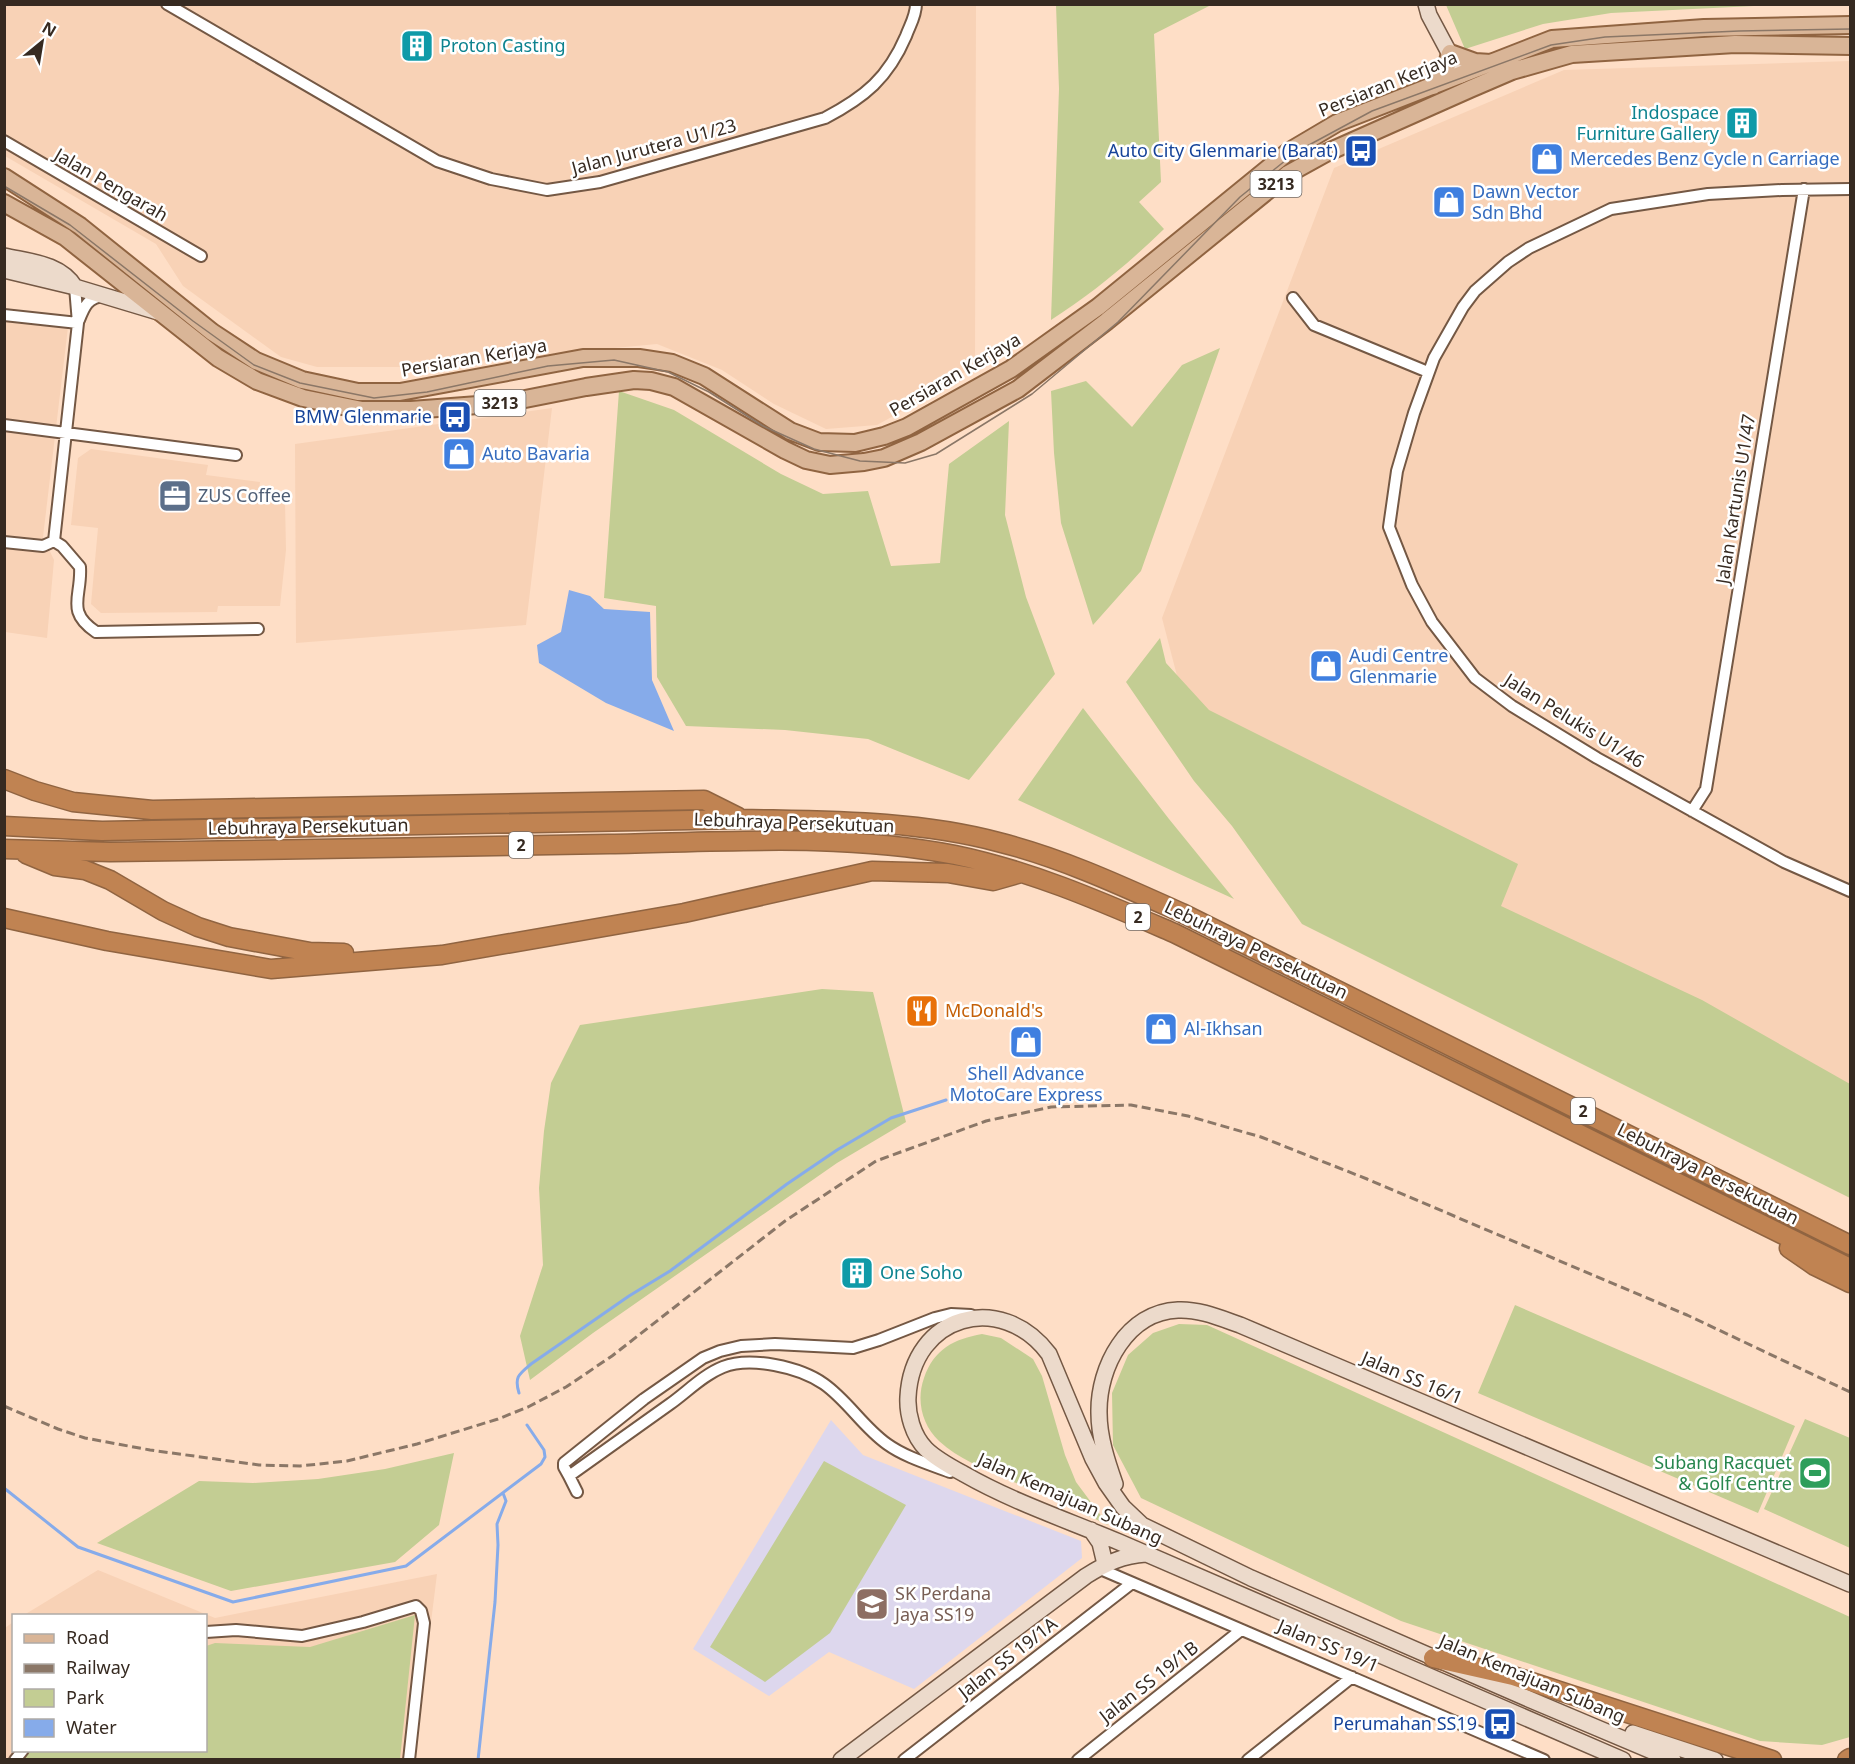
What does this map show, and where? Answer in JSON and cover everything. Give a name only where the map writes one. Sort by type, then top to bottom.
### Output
[{"type":"highway","points":[[4,779],[73,802],[153,810],[704,800],[742,819]]},
{"type":"highway","name":"Lebuhraya Persekutuan","points":[[4,826],[102,831],[742,819],[832,821],[906,826],[997,841],[1055,859],[1128,888],[1851,1245]]},
{"type":"highway","name":"Lebuhraya Persekutuan","points":[[11,849],[110,852],[776,841],[899,847],[952,855],[1023,873],[1092,897],[1174,933],[1851,1268]]},
{"type":"highway","points":[[11,849],[55,866],[84,870],[110,880],[163,911],[198,927],[229,937],[310,952],[442,955]]},
{"type":"highway","points":[[4,918],[107,941],[271,969],[442,955],[684,914],[872,871],[948,873],[993,880],[1023,873]]},
{"type":"highway","points":[[1744,1215],[1815,1266],[1851,1284]]},
{"type":"highway","points":[[1433,1658],[1513,1676],[1772,1760]]},
{"type":"main road","points":[[1426,4],[1429,15],[1461,75]]},
{"type":"main road","name":"Persiaran Kerjaya","points":[[4,203],[65,237],[218,358],[257,381],[303,398],[362,410],[411,410],[505,403],[586,387],[634,380],[651,381],[674,387],[806,460],[830,465],[864,462],[884,458],[921,442],[1018,389],[1288,152],[1337,123],[1552,39],[1704,28],[1851,25]]},
{"type":"main road","name":"Persiaran Kerjaya","points":[[4,177],[80,226],[212,332],[256,361],[302,380],[358,392],[400,392],[583,358],[639,358],[672,363],[704,376],[790,431],[819,442],[855,443],[884,436],[913,424],[1103,314],[1288,174],[1326,153],[1512,71],[1572,54],[1735,44],[1851,46]]},
{"type":"main road","points":[[1450,53],[1475,62],[1491,63]]},
{"type":"main road","points":[[1433,86],[1447,65],[1450,53]]},
{"type":"main road","points":[[4,256],[54,267],[69,277],[75,287]]},
{"type":"main road","points":[[4,270],[75,287],[158,312]]},
{"type":"main road","name":"Jalan SS 16/1","points":[[1123,1507],[1100,1434],[1098,1412],[1101,1388],[1107,1369],[1125,1336],[1137,1324],[1156,1315],[1178,1310],[1204,1313],[1240,1325],[1851,1584]]},
{"type":"main road","name":"Jalan Kemajuan Subang","points":[[1623,1760],[1090,1530],[991,1490],[944,1463],[925,1448],[912,1423],[908,1404],[909,1384],[914,1365],[925,1345],[956,1322],[984,1318],[992,1318],[1013,1325],[1028,1333],[1045,1348],[1106,1484],[1123,1507],[1142,1525],[1251,1578],[1673,1760]]},
{"type":"main road","points":[[1090,1530],[1100,1543],[1102,1566]]},
{"type":"main road","points":[[841,1760],[1102,1566],[1134,1554],[1146,1554]]},
{"type":"main road","points":[[1531,1700],[1715,1760]]},
{"type":"street","name":"Jalan Jurutera U1/23","points":[[167,4],[437,161],[491,179],[547,190],[600,182],[825,118],[853,104],[876,84],[897,58],[916,13],[916,4]]},
{"type":"street","name":"Jalan Pengarah","points":[[4,141],[201,256]]},
{"type":"street","name":"Jalan Kartunis U1/47","points":[[1692,811],[1706,789],[1804,189]]},
{"type":"street","name":"Jalan Pelukis U1/46","points":[[1851,189],[1708,194],[1611,209],[1529,248],[1508,262],[1475,291],[1428,372],[1397,471],[1389,527],[1412,585],[1432,622],[1472,675],[1512,706],[1597,758],[1784,862],[1851,891]]},
{"type":"street","points":[[54,541],[78,323],[75,287]]},
{"type":"street","points":[[78,323],[88,301],[95,296],[104,296]]},
{"type":"street","points":[[1293,298],[1314,325],[1428,372]]},
{"type":"street","points":[[4,315],[78,323]]},
{"type":"street","points":[[4,425],[66,431],[236,455]]},
{"type":"street","points":[[4,542],[43,546],[54,541]]},
{"type":"street","points":[[54,541],[62,546],[80,567],[78,612],[83,623],[96,632],[258,629]]},
{"type":"street","points":[[4,927],[225,969],[268,974],[294,974],[308,966]]},
{"type":"street","points":[[577,1492],[564,1467],[567,1459],[644,1399],[703,1358],[741,1346],[775,1344],[853,1348],[951,1314],[984,1318]]},
{"type":"street","points":[[569,1476],[688,1389],[724,1367],[745,1363],[767,1363],[821,1382],[843,1398],[860,1419],[887,1444],[991,1490]]},
{"type":"street","points":[[644,1399],[655,1414]]},
{"type":"street","name":"Jalan SS 19/1","points":[[1102,1566],[1132,1583],[1544,1760]]},
{"type":"street","name":"Jalan SS 19/1A","points":[[904,1760],[1132,1583]]},
{"type":"street","points":[[207,1632],[236,1630],[302,1636],[363,1622],[416,1605],[421,1611],[424,1623],[409,1760]]},
{"type":"street","name":"Jalan SS 19/1B","points":[[1078,1760],[1241,1630]]},
{"type":"street","points":[[1248,1760],[1352,1677]]},
{"type":"shaded area","points":[[4,5],[976,5],[975,365],[926,398],[877,425],[826,429],[774,404],[722,370],[657,344],[414,367],[317,367],[281,357],[183,286],[156,244],[5,156]]},
{"type":"shaded area","points":[[1850,61],[1850,1159],[1182,695],[1162,618],[1334,168],[1564,70]]},
{"type":"shaded area","points":[[5,320],[68,327],[43,537],[54,560],[47,638],[5,632]]},
{"type":"shaded area","points":[[552,408],[526,625],[296,643],[295,444]]},
{"type":"shaded area","points":[[91,449],[208,465],[206,475],[260,482],[259,491],[267,500],[285,502],[286,550],[280,606],[218,606],[217,612],[101,613],[91,604],[98,528],[71,525],[78,458]]},
{"type":"shaded area","name":"SK Perdana Jaya SS19","points":[[831,1420],[863,1455],[1081,1541],[1082,1558],[914,1689],[829,1652],[769,1696],[693,1649]]},
{"type":"shaded area","points":[[98,1570],[205,1614],[26,1614]]},
{"type":"shaded area","points":[[437,1574],[414,1759],[5,1760],[5,1628],[12,1623],[12,1752],[207,1752],[207,1615],[215,1618]]},
{"type":"green space","points":[[1754,4],[1754,6],[1611,13],[1543,24],[1465,49],[1446,5]]},
{"type":"green space","points":[[1056,5],[1211,5],[1154,34],[1161,182],[1139,202],[1164,229],[1110,277],[1051,320],[1059,89]]},
{"type":"green space","points":[[1220,348],[1141,571],[1093,625],[1061,523],[1051,391],[1086,381],[1132,427],[1182,365]]},
{"type":"green space","points":[[619,391],[674,410],[781,474],[823,494],[868,491],[891,566],[940,563],[949,464],[1009,421],[1005,515],[1026,597],[1055,674],[969,780],[868,739],[785,730],[686,726],[657,677],[656,606],[604,598]]},
{"type":"green space","points":[[1160,638],[1166,663],[1209,710],[1518,864],[1501,906],[1702,1000],[1850,1084],[1850,1198],[1302,924],[1232,826],[1194,781],[1126,682]]},
{"type":"green space","points":[[1083,708],[1169,819],[1234,899],[1018,800]]},
{"type":"green space","points":[[822,989],[873,992],[906,1122],[837,1163],[593,1333],[530,1380],[520,1336],[543,1265],[539,1188],[544,1131],[551,1083],[580,1025]]},
{"type":"green space","points":[[1515,1305],[1795,1426],[1758,1513],[1478,1393]]},
{"type":"green space","points":[[1179,1324],[1207,1325],[1850,1617],[1850,1737],[1822,1745],[1760,1741],[1401,1621],[1141,1498],[1113,1445],[1112,1393],[1128,1355],[1153,1333]]},
{"type":"green space","points":[[982,1334],[1001,1338],[1033,1359],[1042,1376],[1065,1455],[1076,1482],[1108,1525],[963,1458],[939,1441],[928,1428],[922,1412],[921,1395],[928,1368],[946,1347],[954,1342]]},
{"type":"green space","name":"Subang Racquet & Golf Centre","points":[[1805,1419],[1850,1438],[1850,1548],[1764,1509]]},
{"type":"green space","points":[[454,1453],[439,1525],[395,1562],[231,1591],[97,1543],[199,1481],[253,1483],[318,1479],[385,1469]]},
{"type":"green space","points":[[824,1461],[906,1505],[830,1633],[765,1682],[710,1647]]},
{"type":"green space","points":[[415,1615],[400,1759],[21,1760],[29,1752],[207,1752],[207,1646],[215,1643],[310,1647]]},
{"type":"water","points":[[569,590],[590,596],[604,609],[650,612],[652,680],[674,731],[606,703],[539,663],[537,645],[561,632]]},
{"type":"waterway","points":[[519,1393],[517,1379],[523,1370],[629,1296],[670,1271],[787,1184],[837,1150],[891,1118],[946,1100]]},
{"type":"waterway","points":[[4,1488],[78,1547],[233,1602],[406,1566],[541,1464],[545,1457],[544,1450],[527,1425]]},
{"type":"waterway","points":[[478,1760],[495,1602],[497,1524],[506,1501],[503,1493]]},
{"type":"tram line","points":[[4,186],[70,225],[193,321],[254,365],[300,383],[374,398],[427,392],[548,366],[614,360],[668,372],[709,392],[763,426],[814,449],[860,461],[905,463],[936,454],[1032,394],[1118,322],[1240,197],[1296,152],[1372,111],[1551,45],[1605,37],[1850,29]]},
{"type":"railway","points":[[4,1406],[85,1438],[150,1450],[259,1465],[300,1466],[347,1461],[417,1444],[498,1419],[528,1407],[566,1387],[612,1356],[785,1221],[876,1161],[986,1121],[1051,1107],[1131,1105],[1188,1116],[1261,1137],[1367,1179],[1687,1315],[1850,1392]]},
{"type":"place","name":"Proton Casting","points":[[417,46]]},
{"type":"place","name":"Indospace Furniture Gallery","points":[[1742,123]]},
{"type":"place","name":"Auto City Glenmarie (Barat)","points":[[1361,151]]},
{"type":"place","name":"Mercedes Benz Cycle n Carriage","points":[[1547,159]]},
{"type":"place","name":"Dawn Vector Sdn Bhd","points":[[1449,202]]},
{"type":"place","name":"BMW Glenmarie","points":[[455,417]]},
{"type":"place","name":"Auto Bavaria","points":[[459,454]]},
{"type":"place","name":"ZUS Coffee","points":[[175,496]]},
{"type":"place","name":"Audi Centre Glenmarie","points":[[1326,666]]},
{"type":"place","name":"McDonald's","points":[[922,1011]]},
{"type":"place","name":"Al-Ikhsan","points":[[1161,1029]]},
{"type":"place","name":"Shell Advance MotoCare Express","points":[[1026,1042]]},
{"type":"place","name":"One Soho","points":[[857,1273]]},
{"type":"place","name":"Subang Racquet & Golf Centre","points":[[1815,1473]]},
{"type":"place","name":"SK Perdana Jaya SS19","points":[[872,1604]]},
{"type":"place","name":"Perumahan SS19","points":[[1500,1724]]}]
